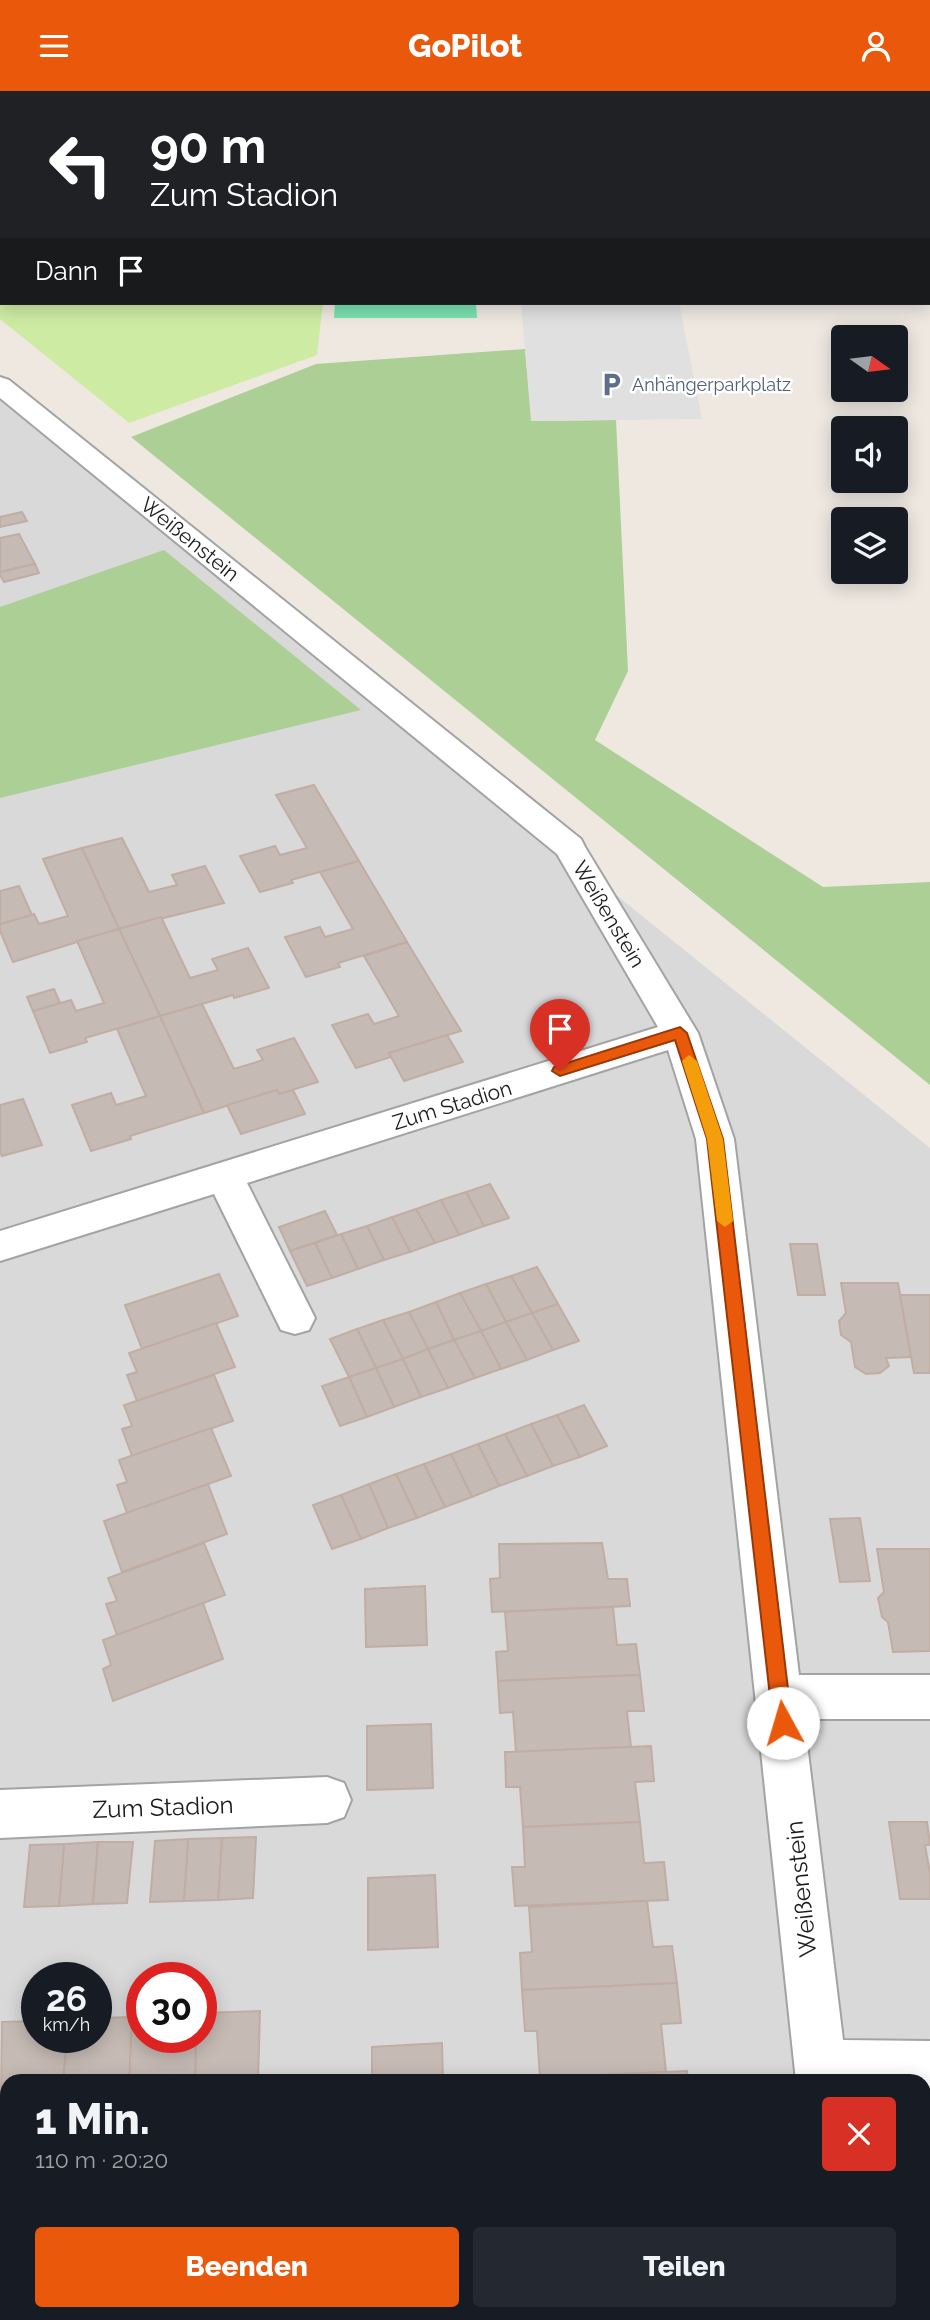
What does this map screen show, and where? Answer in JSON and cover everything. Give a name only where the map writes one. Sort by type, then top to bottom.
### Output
[{"type":"street","name":"Weißenstein","points":[[0,385],[569,847],[680,1033],[715,1139],[821,2073]]},
{"type":"street","name":"Zum Stadion","points":[[0,1246],[680,1033]]},
{"type":"street","points":[[225,1177],[295,1318]]},
{"type":"street","points":[[780,1697],[930,1697]]},
{"type":"street","name":"Zum Stadion","points":[[0,1814],[327,1800]]},
{"type":"street","points":[[821,2073],[930,2067]]},
{"type":"shaded area","name":"Anhängerparkplatz","points":[[521,305],[679,305],[702,419],[531,421]]},
{"type":"shaded area","points":[[0,398],[930,1148],[930,2074],[0,2074]]},
{"type":"green space","points":[[0,305],[323,305],[317,355],[129,423],[0,319]]},
{"type":"green space","points":[[335,305],[476,305],[477,318],[334,318]]},
{"type":"green space","points":[[525,349],[532,421],[616,420],[628,671],[595,740],[823,887],[930,882],[930,1085],[131,437],[316,364]]},
{"type":"green space","points":[[164,550],[361,710],[0,798],[0,607]]},
{"type":"building","points":[[22,512],[27,521],[0,527],[0,517]]},
{"type":"building","points":[[19,534],[35,564],[0,572],[0,538]]},
{"type":"building","points":[[35,564],[39,573],[4,582],[0,575],[0,572]]},
{"type":"building","points":[[314,785],[359,861],[291,880],[293,883],[260,892],[240,856],[275,846],[280,855],[307,848],[276,795]]},
{"type":"building","points":[[122,838],[149,892],[177,885],[172,875],[205,866],[224,903],[119,929],[82,848]]},
{"type":"building","points":[[82,848],[119,929],[13,962],[0,931],[0,924],[34,914],[39,924],[68,916],[43,859]]},
{"type":"building","points":[[359,861],[407,942],[338,963],[340,967],[306,977],[285,937],[320,927],[325,937],[353,929],[320,872]]},
{"type":"building","points":[[19,886],[32,915],[0,924],[0,891]]},
{"type":"building","points":[[161,917],[190,978],[218,970],[212,959],[248,948],[269,988],[234,998],[233,995],[160,1016],[119,929]]},
{"type":"building","points":[[119,929],[160,1016],[85,1038],[87,1042],[50,1053],[33,1011],[71,1000],[76,1011],[104,1003],[77,941]]},
{"type":"building","points":[[407,942],[461,1031],[389,1053],[391,1057],[356,1068],[332,1025],[368,1014],[374,1024],[399,1016],[364,956]]},
{"type":"building","points":[[54,989],[60,1003],[33,1011],[27,997]]},
{"type":"building","points":[[202,1004],[234,1069],[263,1060],[257,1050],[294,1038],[318,1082],[279,1094],[277,1090],[204,1113],[160,1016]]},
{"type":"building","points":[[160,1016],[204,1113],[91,1151],[72,1105],[111,1093],[116,1105],[146,1096],[117,1029]]},
{"type":"building","points":[[447,1035],[463,1062],[404,1081],[389,1053]]},
{"type":"building","points":[[277,1090],[279,1094],[293,1090],[305,1114],[241,1134],[227,1105]]},
{"type":"building","points":[[23,1099],[42,1145],[2,1156],[0,1105]]},
{"type":"building","points":[[490,1184],[509,1218],[484,1226],[466,1192]]},
{"type":"building","points":[[466,1192],[484,1226],[459,1235],[441,1200]]},
{"type":"building","points":[[441,1200],[459,1235],[435,1243],[416,1209]]},
{"type":"building","points":[[416,1209],[435,1243],[410,1252],[392,1217]]},
{"type":"building","points":[[325,1211],[337,1235],[290,1251],[279,1227]]},
{"type":"building","points":[[392,1217],[410,1252],[384,1260],[367,1226]]},
{"type":"building","points":[[367,1226],[384,1260],[358,1269],[341,1234]]},
{"type":"building","points":[[341,1234],[358,1269],[332,1278],[315,1243]]},
{"type":"building","points":[[315,1243],[332,1278],[307,1286],[290,1251]]},
{"type":"building","points":[[790,1244],[817,1244],[825,1295],[798,1295]]},
{"type":"building","points":[[537,1267],[558,1304],[532,1313],[511,1276]]},
{"type":"building","points":[[219,1274],[238,1316],[142,1349],[125,1305]]},
{"type":"building","points":[[511,1276],[532,1313],[506,1322],[486,1284]]},
{"type":"building","points":[[841,1283],[898,1283],[911,1357],[886,1358],[889,1366],[880,1373],[866,1374],[855,1367],[851,1342],[841,1335],[839,1321],[846,1313]]},
{"type":"building","points":[[486,1284],[506,1322],[481,1331],[460,1293]]},
{"type":"building","points":[[460,1293],[481,1331],[454,1340],[436,1302]]},
{"type":"building","points":[[900,1295],[930,1295],[930,1373],[914,1373]]},
{"type":"building","points":[[436,1302],[454,1340],[428,1349],[409,1312]]},
{"type":"building","points":[[558,1304],[579,1341],[553,1350],[532,1313]]},
{"type":"building","points":[[409,1312],[428,1349],[403,1359],[383,1320]]},
{"type":"building","points":[[532,1313],[553,1350],[527,1360],[506,1322]]},
{"type":"building","points":[[383,1320],[403,1359],[376,1368],[357,1329]]},
{"type":"building","points":[[506,1322],[527,1360],[501,1369],[481,1331]]},
{"type":"building","points":[[216,1323],[235,1367],[137,1401],[127,1375],[137,1372],[129,1353]]},
{"type":"building","points":[[357,1329],[376,1368],[349,1377],[330,1339]]},
{"type":"building","points":[[481,1331],[501,1369],[475,1378],[454,1340]]},
{"type":"building","points":[[454,1340],[475,1378],[448,1388],[428,1349]]},
{"type":"building","points":[[428,1349],[448,1388],[421,1397],[403,1359]]},
{"type":"building","points":[[403,1359],[421,1397],[394,1407],[376,1368]]},
{"type":"building","points":[[376,1368],[394,1407],[367,1417],[349,1377]]},
{"type":"building","points":[[214,1375],[233,1421],[132,1456],[122,1429],[132,1426],[124,1405]]},
{"type":"building","points":[[349,1377],[367,1417],[340,1426],[322,1386]]},
{"type":"building","points":[[584,1405],[607,1446],[580,1457],[557,1415]]},
{"type":"building","points":[[557,1415],[580,1457],[553,1466],[531,1424]]},
{"type":"building","points":[[531,1424],[553,1466],[527,1476],[505,1434]]},
{"type":"building","points":[[211,1428],[231,1476],[127,1513],[117,1485],[127,1482],[119,1460]]},
{"type":"building","points":[[505,1434],[527,1476],[499,1486],[478,1444]]},
{"type":"building","points":[[478,1444],[499,1486],[472,1497],[451,1454]]},
{"type":"building","points":[[451,1454],[472,1497],[445,1507],[424,1464]]},
{"type":"building","points":[[424,1464],[445,1507],[417,1518],[396,1474]]},
{"type":"building","points":[[396,1474],[417,1518],[388,1528],[369,1484]]},
{"type":"building","points":[[208,1484],[227,1534],[122,1572],[104,1521]]},
{"type":"building","points":[[369,1484],[388,1528],[361,1539],[341,1495]]},
{"type":"building","points":[[341,1495],[361,1539],[332,1549],[313,1505]]},
{"type":"building","points":[[860,1518],[870,1581],[840,1582],[830,1519]]},
{"type":"building","points":[[204,1543],[225,1595],[117,1635],[106,1604],[117,1601],[108,1578]]},
{"type":"building","points":[[602,1543],[608,1579],[627,1579],[630,1606],[492,1612],[490,1579],[500,1578],[499,1544]]},
{"type":"building","points":[[877,1549],[930,1549],[930,1651],[893,1652],[888,1622],[882,1617],[878,1598],[884,1592]]},
{"type":"building","points":[[425,1586],[427,1645],[366,1647],[365,1589]]},
{"type":"building","points":[[203,1603],[223,1659],[113,1701],[103,1669],[111,1665],[103,1640]]},
{"type":"building","points":[[613,1607],[617,1645],[636,1644],[640,1675],[498,1681],[496,1652],[508,1651],[505,1612]]},
{"type":"building","points":[[640,1675],[644,1711],[627,1711],[631,1747],[516,1752],[513,1712],[500,1713],[498,1681]]},
{"type":"building","points":[[431,1724],[433,1788],[367,1790],[367,1726]]},
{"type":"building","points":[[651,1746],[654,1781],[635,1782],[640,1822],[523,1827],[520,1787],[506,1787],[505,1752]]},
{"type":"building","points":[[640,1822],[644,1863],[664,1862],[668,1900],[515,1906],[512,1867],[525,1867],[523,1827]]},
{"type":"building","points":[[889,1822],[927,1822],[930,1845],[925,1845],[930,1874],[930,1899],[900,1899]]},
{"type":"building","points":[[256,1837],[253,1898],[218,1900],[222,1838]]},
{"type":"building","points":[[222,1838],[218,1900],[184,1901],[188,1839]]},
{"type":"building","points":[[188,1839],[184,1901],[150,1902],[155,1841]]},
{"type":"building","points":[[98,1842],[93,1904],[59,1906],[64,1844]]},
{"type":"building","points":[[98,1842],[133,1842],[127,1903],[93,1904]]},
{"type":"building","points":[[64,1844],[59,1906],[24,1907],[30,1845]]},
{"type":"building","points":[[435,1875],[438,1947],[368,1950],[368,1878]]},
{"type":"building","points":[[647,1901],[653,1947],[672,1946],[677,1983],[522,1990],[520,1953],[532,1952],[529,1907]]},
{"type":"building","points":[[677,1983],[681,2023],[661,2024],[666,2072],[540,2074],[537,2031],[525,2031],[522,1990]]},
{"type":"building","points":[[260,2011],[258,2074],[195,2074],[196,2053],[217,2053],[217,2012]]},
{"type":"building","points":[[126,2017],[126,2053],[130,2053],[129,2074],[64,2074],[66,2053],[112,2053],[112,2018]]},
{"type":"building","points":[[21,2021],[21,2053],[66,2053],[64,2074],[1,2074],[2,2022]]},
{"type":"building","points":[[442,2043],[443,2074],[372,2074],[372,2047]]},
{"type":"building","points":[[130,2053],[196,2053],[195,2074],[129,2074]]},
{"type":"building","points":[[687,2071],[687,2074],[619,2074]]},
{"type":"slow traffic","points":[[689,1061],[715,1139],[725,1221]]},
{"type":"place","name":"Anhängerparkplatz","points":[[612,384]]},
{"type":"route","points":[[560,1071],[680,1033],[715,1139],[783,1723]]}]
